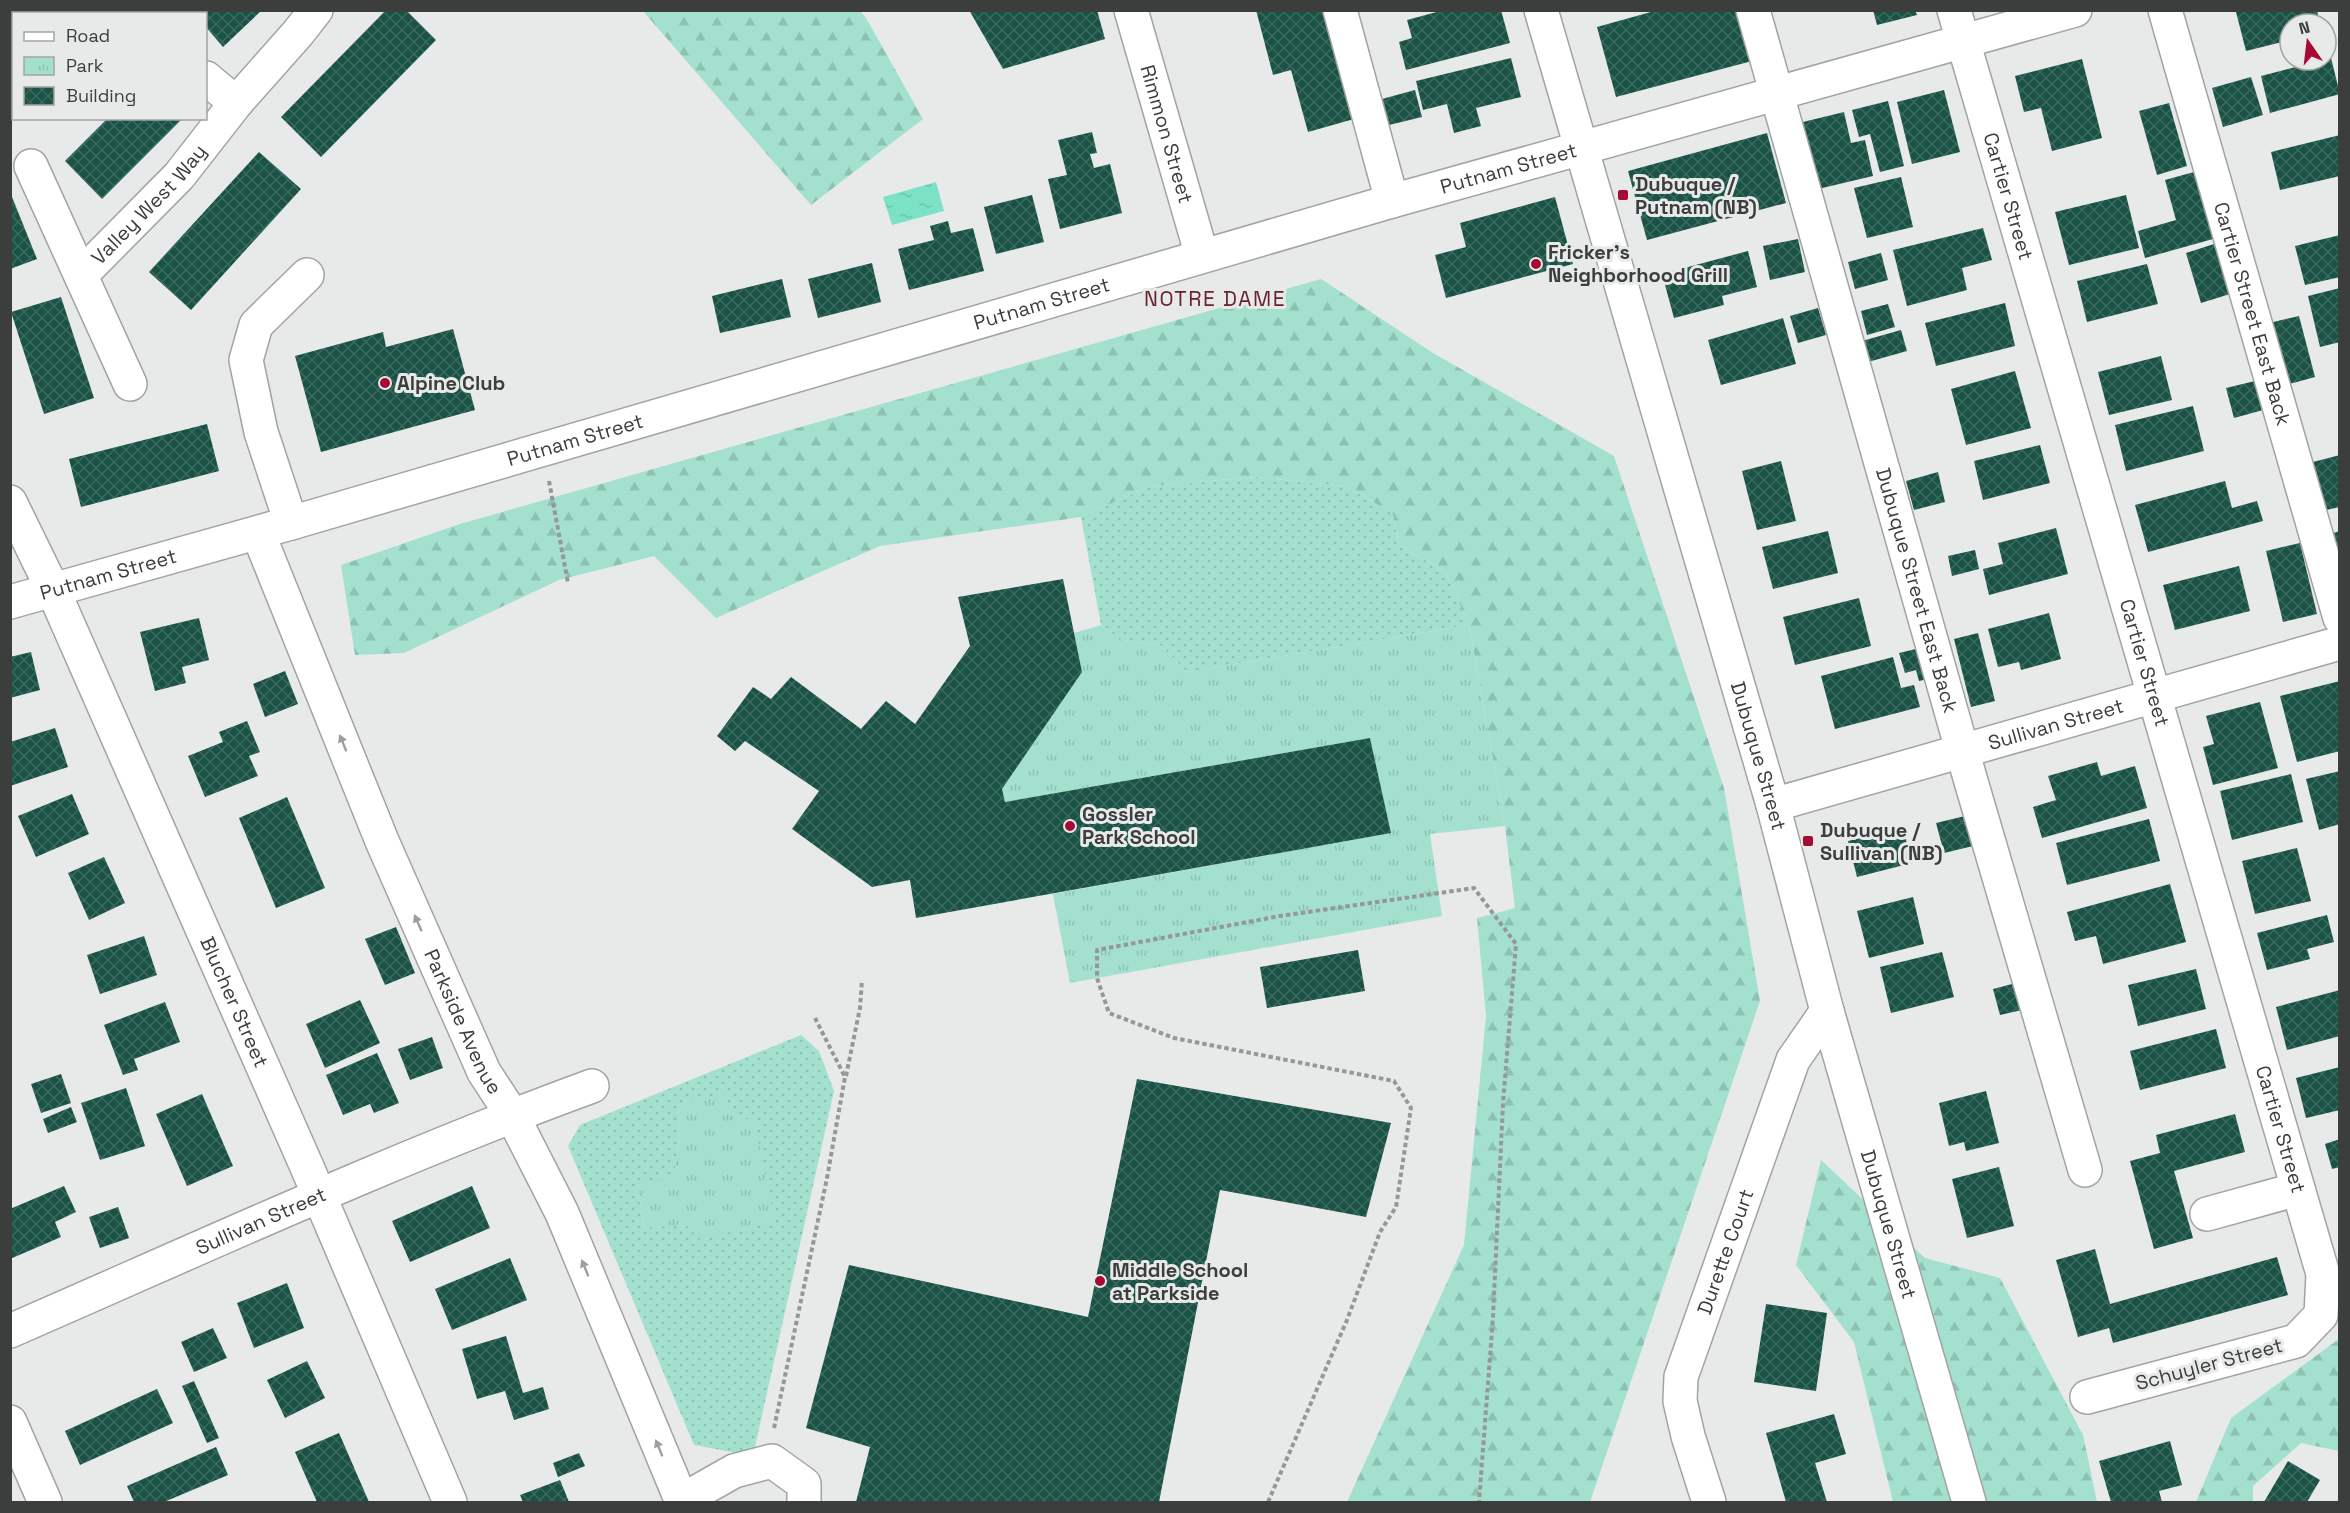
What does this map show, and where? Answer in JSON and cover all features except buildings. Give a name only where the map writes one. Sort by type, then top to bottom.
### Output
[{"type":"street","name":"Valley West Way","points":[[81,274],[179,176],[236,103],[316,10]]},
{"type":"street","name":"Rimmon Street","points":[[1131,10],[1202,256]]},
{"type":"street","points":[[1340,10],[1392,201]]},
{"type":"street","name":"Dubuque Street","points":[[1541,10],[1773,805],[1827,1011],[1969,1503]]},
{"type":"street","name":"Dubuque Street East Back","points":[[1753,10],[1962,750],[2085,1170]]},
{"type":"street","name":"Cartier Street","points":[[1954,10],[2323,1274],[2321,1315]]},
{"type":"street","name":"Putnam Street","points":[[10,603],[258,533],[1392,201],[2075,10]]},
{"type":"street","name":"Cartier Street East Back","points":[[2165,10],[2340,618]]},
{"type":"street","points":[[207,79],[236,103]]},
{"type":"street","points":[[31,166],[130,384]]},
{"type":"street","points":[[291,523],[261,432],[246,360],[256,325],[307,275]]},
{"type":"street","name":"Blucher Street","points":[[10,502],[53,590],[320,1196],[450,1503]]},
{"type":"street","name":"Parkside Avenue","points":[[258,533],[382,841],[484,1072],[513,1115],[562,1213],[681,1502]]},
{"type":"street","name":"Sullivan Street","points":[[1773,805],[2340,643]]},
{"type":"street","name":"Durette Court","points":[[1709,1503],[1688,1436],[1680,1401],[1681,1377],[1793,1060],[1827,1011]]},
{"type":"street","name":"Sullivan Street","points":[[10,1330],[513,1115],[592,1086]]},
{"type":"street","points":[[2207,1214],[2298,1190]]},
{"type":"street","name":"Schuyler Street","points":[[2087,1397],[2296,1341],[2321,1315]]},
{"type":"street","points":[[10,1422],[45,1503]]},
{"type":"street","points":[[681,1502],[734,1471],[772,1461],[804,1484],[804,1503]]},
{"type":"path","points":[[548,477],[568,583]]},
{"type":"path","points":[[1268,1503],[1347,1320],[1380,1232],[1396,1207],[1411,1108],[1395,1081],[1174,1038],[1108,1013],[1097,978],[1096,950],[1280,915],[1474,888],[1516,944],[1503,1103],[1493,1317],[1479,1503]]},
{"type":"path","points":[[772,1461],[775,1418],[827,1178],[860,1008],[862,980]]},
{"type":"path","points":[[815,1018],[845,1077]]},
{"type":"green space","points":[[643,11],[860,11],[923,119],[811,205]]},
{"type":"green space","points":[[1321,279],[1433,353],[1614,456],[1724,788],[1760,1001],[1590,1502],[1347,1502],[1464,1245],[1486,1016],[1477,918],[1515,908],[1505,826],[1469,625],[1445,571],[1399,546],[1393,514],[1346,486],[1256,477],[1150,486],[1081,517],[880,546],[716,618],[654,556],[559,580],[404,653],[355,655],[341,565],[460,524]]},
{"type":"green space","points":[[1256,477],[1346,486],[1393,514],[1399,546],[1445,571],[1469,625],[1187,672],[1160,645],[1121,640],[1101,625],[1081,517],[1150,486]]},
{"type":"green space","points":[[1101,625],[1121,640],[1160,645],[1187,672],[1469,625],[1505,826],[1430,834],[1442,916],[1070,983],[1053,894],[1391,833],[1370,738],[1005,802],[1002,789],[1082,672],[1074,633]]},
{"type":"green space","points":[[801,1035],[819,1051],[834,1091],[753,1456],[694,1445],[568,1146],[580,1125]],"holes":[[[678,1104],[736,1119],[686,1225],[644,1227],[637,1186],[674,1176],[680,1130]]]},
{"type":"green space","points":[[723,1093],[736,1118],[754,1120],[775,1222],[700,1239],[686,1225],[644,1227],[637,1186],[674,1175],[680,1130],[678,1104]]},
{"type":"green space","points":[[1821,1160],[1925,1258],[2000,1278],[2083,1435],[2097,1502],[1893,1502],[1854,1342],[1796,1265]]},
{"type":"green space","points":[[2339,1339],[2339,1451],[2301,1443],[2253,1486],[2253,1502],[2196,1502],[2231,1418]]},
{"type":"water","points":[[936,182],[944,211],[892,225],[883,197]]},
{"type":"place","name":"Dubuque / Putnam (NB)","points":[[1623,195]]},
{"type":"place","name":"Fricker's Neighborhood Grill","points":[[1536,264]]},
{"type":"place","name":"Alpine Club","points":[[385,383]]},
{"type":"place","name":"Gossler Park School","points":[[1070,826]]},
{"type":"place","name":"Dubuque / Sullivan (NB)","points":[[1808,841]]},
{"type":"place","name":"Middle School at Parkside","points":[[1100,1281]]},
{"type":"district","name":"NOTRE DAME","points":[[1215,298]]}]
